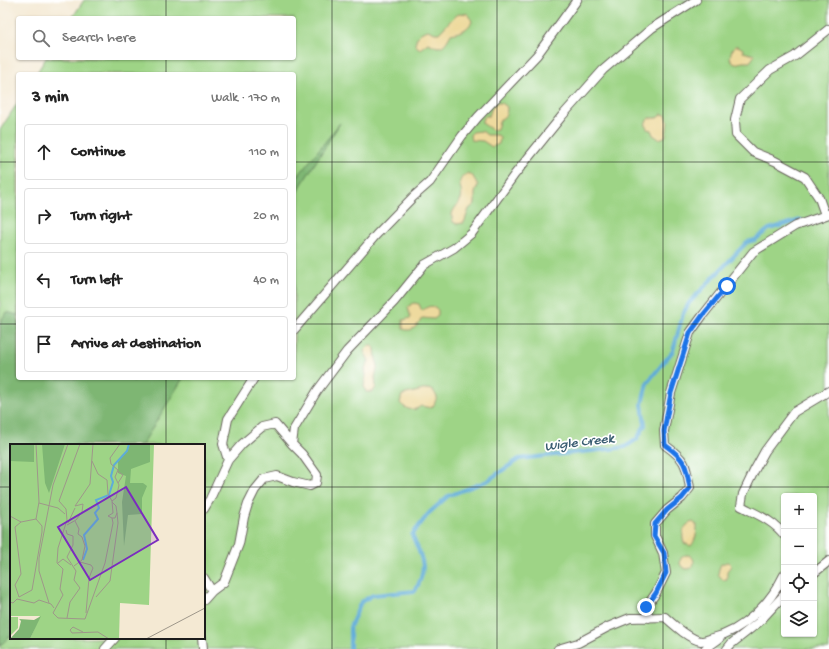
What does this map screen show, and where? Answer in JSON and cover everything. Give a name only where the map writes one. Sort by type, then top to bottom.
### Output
[{"type":"lane","points":[[296,328],[376,235],[413,197],[430,182],[470,126],[537,55],[577,0]]},
{"type":"lane","points":[[292,444],[294,429],[317,391],[347,351],[394,302],[424,265],[454,248],[472,234],[515,174],[562,116],[604,70],[652,28],[696,0]]},
{"type":"lane","points":[[649,618],[646,607],[656,593],[666,573],[664,553],[654,536],[655,524],[667,510],[682,498],[690,488],[686,466],[678,454],[665,445],[664,431],[671,393],[690,333],[753,252],[796,226],[827,215],[805,177],[775,160],[753,152],[736,135],[735,120],[740,99],[770,70],[795,56],[829,29]]},
{"type":"lane","points":[[228,460],[223,444],[228,418],[253,380]]},
{"type":"lane","points":[[781,531],[768,521],[742,506],[742,494],[765,451],[794,412],[829,391]]},
{"type":"lane","points":[[205,507],[228,460],[242,444],[262,427],[275,424],[302,454],[317,475],[316,483],[310,486],[277,476],[264,479],[254,490],[244,517],[239,544],[224,582],[212,591],[205,599]]},
{"type":"lane","points":[[817,571],[829,561]]},
{"type":"lane","points":[[205,580],[212,591]]},
{"type":"lane","points":[[705,649],[752,618],[777,590],[781,581]]},
{"type":"lane","points":[[727,649],[758,622],[781,598]]},
{"type":"lane","points":[[558,649],[578,642],[630,618],[665,618],[680,631],[701,641],[726,635]]},
{"type":"lane","points":[[105,649],[114,639]]},
{"type":"lane","points":[[202,639],[203,649]]},
{"type":"green space","points":[[84,0],[829,0],[829,649],[0,649],[0,130],[16,105],[16,380],[296,380],[296,72],[37,72],[45,60],[296,60],[296,16],[73,16]]},
{"type":"green space","points":[[340,123],[296,194],[296,178]]},
{"type":"green space","points":[[6,312],[16,314],[16,380],[182,380],[143,444],[10,444],[10,636],[0,646],[0,323]]},
{"type":"sand","points":[[460,13],[468,14],[472,22],[460,32],[451,34],[443,46],[437,47],[428,43],[420,49],[415,45],[417,37],[421,33],[428,30],[439,33],[453,18]]},
{"type":"sand","points":[[735,46],[743,49],[743,52],[755,55],[750,62],[734,64],[730,59],[731,52]]},
{"type":"sand","points":[[496,103],[502,103],[507,107],[507,111],[500,120],[497,129],[492,130],[482,123],[482,120],[485,116],[489,116],[492,107]]},
{"type":"sand","points":[[662,114],[666,115],[668,121],[667,130],[665,137],[659,139],[653,135],[651,130],[647,129],[646,123],[649,118],[657,118]]},
{"type":"sand","points":[[482,131],[487,135],[498,135],[500,138],[499,144],[492,147],[483,141],[471,140],[470,135],[473,132]]},
{"type":"sand","points":[[468,173],[472,175],[478,185],[475,193],[475,204],[469,209],[464,223],[457,224],[453,222],[452,215],[462,195],[460,185],[461,179]]},
{"type":"sand","points":[[414,303],[419,304],[422,311],[428,307],[434,307],[438,310],[438,316],[434,319],[422,318],[417,326],[412,329],[403,329],[403,320],[411,318],[408,308]]},
{"type":"sand","points":[[369,346],[373,346],[375,349],[378,366],[375,377],[376,387],[373,392],[366,392],[364,386],[366,376],[365,368],[369,361],[364,351]]},
{"type":"sand","points":[[427,389],[433,390],[437,397],[431,408],[421,406],[413,410],[400,403],[402,395]]},
{"type":"sand","points":[[693,522],[697,525],[697,530],[695,539],[691,546],[684,543],[683,533],[685,527]]},
{"type":"sand","points":[[684,555],[690,555],[694,559],[694,565],[690,569],[684,569],[680,565],[680,559]]},
{"type":"sand","points":[[727,562],[730,563],[731,566],[727,571],[727,579],[723,580],[718,574],[719,569],[721,564]]},
{"type":"waterway","name":"Wigle Creek","points":[[350,649],[350,627],[361,602],[373,595],[415,591],[423,569],[421,556],[412,535],[429,513],[448,496],[487,481],[519,459],[625,447],[637,439],[645,425],[642,404],[647,383],[673,351],[683,314],[689,303],[747,242],[755,240],[769,229],[801,220]]},
{"type":"route","points":[[646,607],[656,593],[666,573],[664,553],[654,536],[655,524],[667,510],[682,498],[690,488],[686,466],[678,454],[665,445],[664,431],[671,393],[690,333],[727,286]]}]
